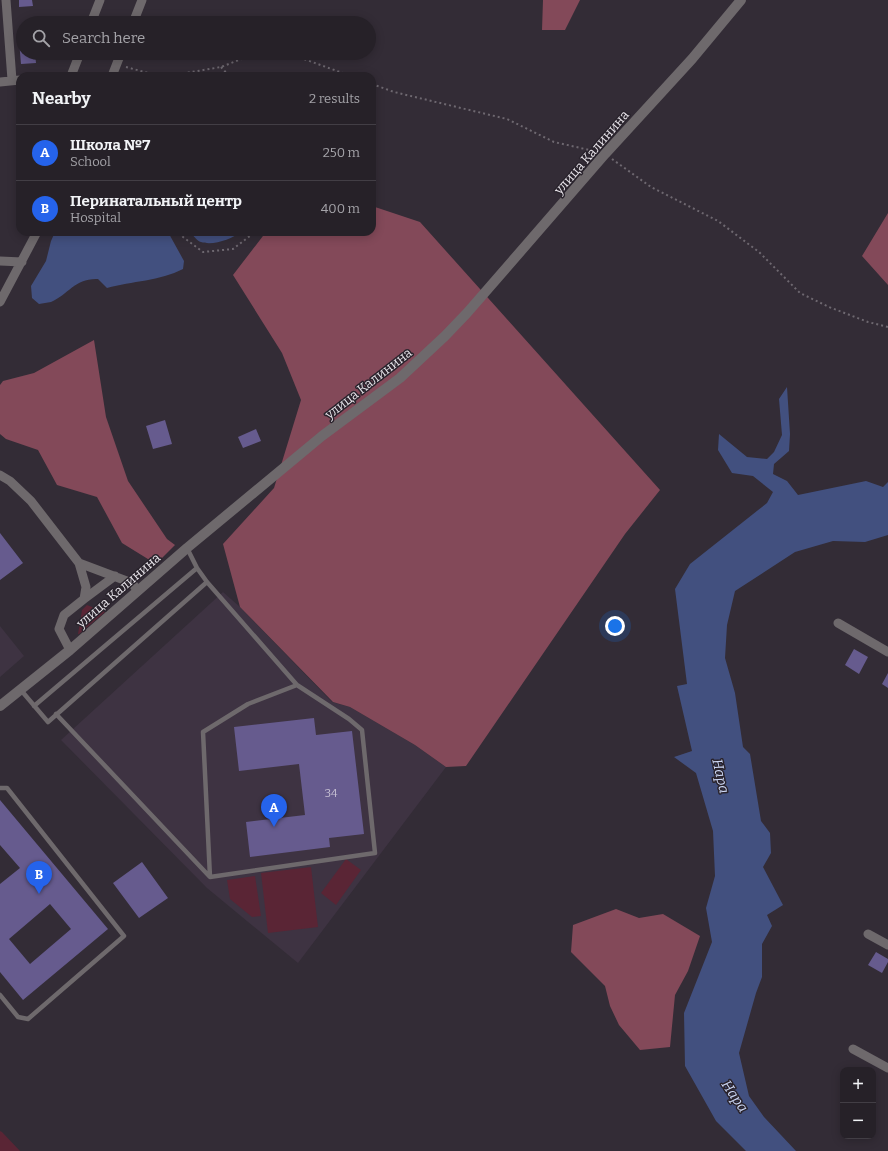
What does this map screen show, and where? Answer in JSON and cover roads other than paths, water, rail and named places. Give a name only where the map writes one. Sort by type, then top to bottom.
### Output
[{"type":"street","points":[[0,82],[16,80],[6,0]]},
{"type":"street","points":[[94,16],[100,0]]},
{"type":"street","points":[[136,16],[142,0]]},
{"type":"street","name":"улица Калинина","points":[[0,706],[70,650],[187,548],[322,436],[400,378],[440,341],[478,301],[605,154],[692,59],[740,0]]},
{"type":"street","points":[[73,72],[77,60]]},
{"type":"street","points":[[114,72],[119,60]]},
{"type":"street","points":[[0,302],[35,236]]},
{"type":"street","points":[[0,261],[22,262]]},
{"type":"street","points":[[0,475],[10,481],[31,501],[80,563],[86,587],[84,599]]},
{"type":"street","points":[[80,563],[132,583],[138,591]]},
{"type":"street","points":[[70,650],[59,629],[64,615],[115,576]]},
{"type":"street","points":[[838,623],[888,652]]},
{"type":"street","points":[[868,934],[888,945]]},
{"type":"street","points":[[853,1049],[888,1068]]},
{"type":"lane","points":[[187,548],[197,568],[208,582],[297,685],[349,719],[362,730],[375,853],[210,877]]},
{"type":"lane","points":[[34,706],[197,568]]},
{"type":"lane","points":[[20,690],[48,722],[208,582]]},
{"type":"lane","points":[[210,877],[203,732],[248,704],[297,685]]},
{"type":"lane","points":[[56,714],[210,877]]},
{"type":"lane","points":[[0,788],[7,788],[124,936],[28,1019],[18,1017],[0,994]]},
{"type":"water","points":[[53,236],[170,236],[184,261],[183,269],[165,276],[107,288],[98,279],[90,279],[83,281],[51,302],[39,304],[32,298],[31,286],[46,261]]},
{"type":"water","points":[[194,236],[235,236],[211,243],[206,243]]},
{"type":"water","name":"Нара","points":[[787,387],[790,434],[789,451],[774,464],[773,474],[787,481],[798,495],[866,481],[883,487],[888,482],[888,535],[865,542],[833,541],[795,552],[735,591],[727,625],[725,658],[735,693],[743,747],[750,754],[761,821],[770,833],[771,853],[763,867],[783,905],[767,915],[772,926],[762,944],[762,977],[739,1053],[749,1096],[764,1117],[796,1151],[746,1151],[716,1121],[685,1066],[684,1013],[712,942],[706,908],[715,876],[713,831],[696,773],[674,757],[692,751],[677,686],[687,684],[675,589],[690,564],[767,503],[773,492],[753,476],[732,473],[718,450],[719,434],[747,457],[767,459],[774,452],[782,435],[779,399]]},
{"type":"place","name":"Школа №7","points":[[274,827]]},
{"type":"place","name":"Перинатальный центр","points":[[39,894]]}]
